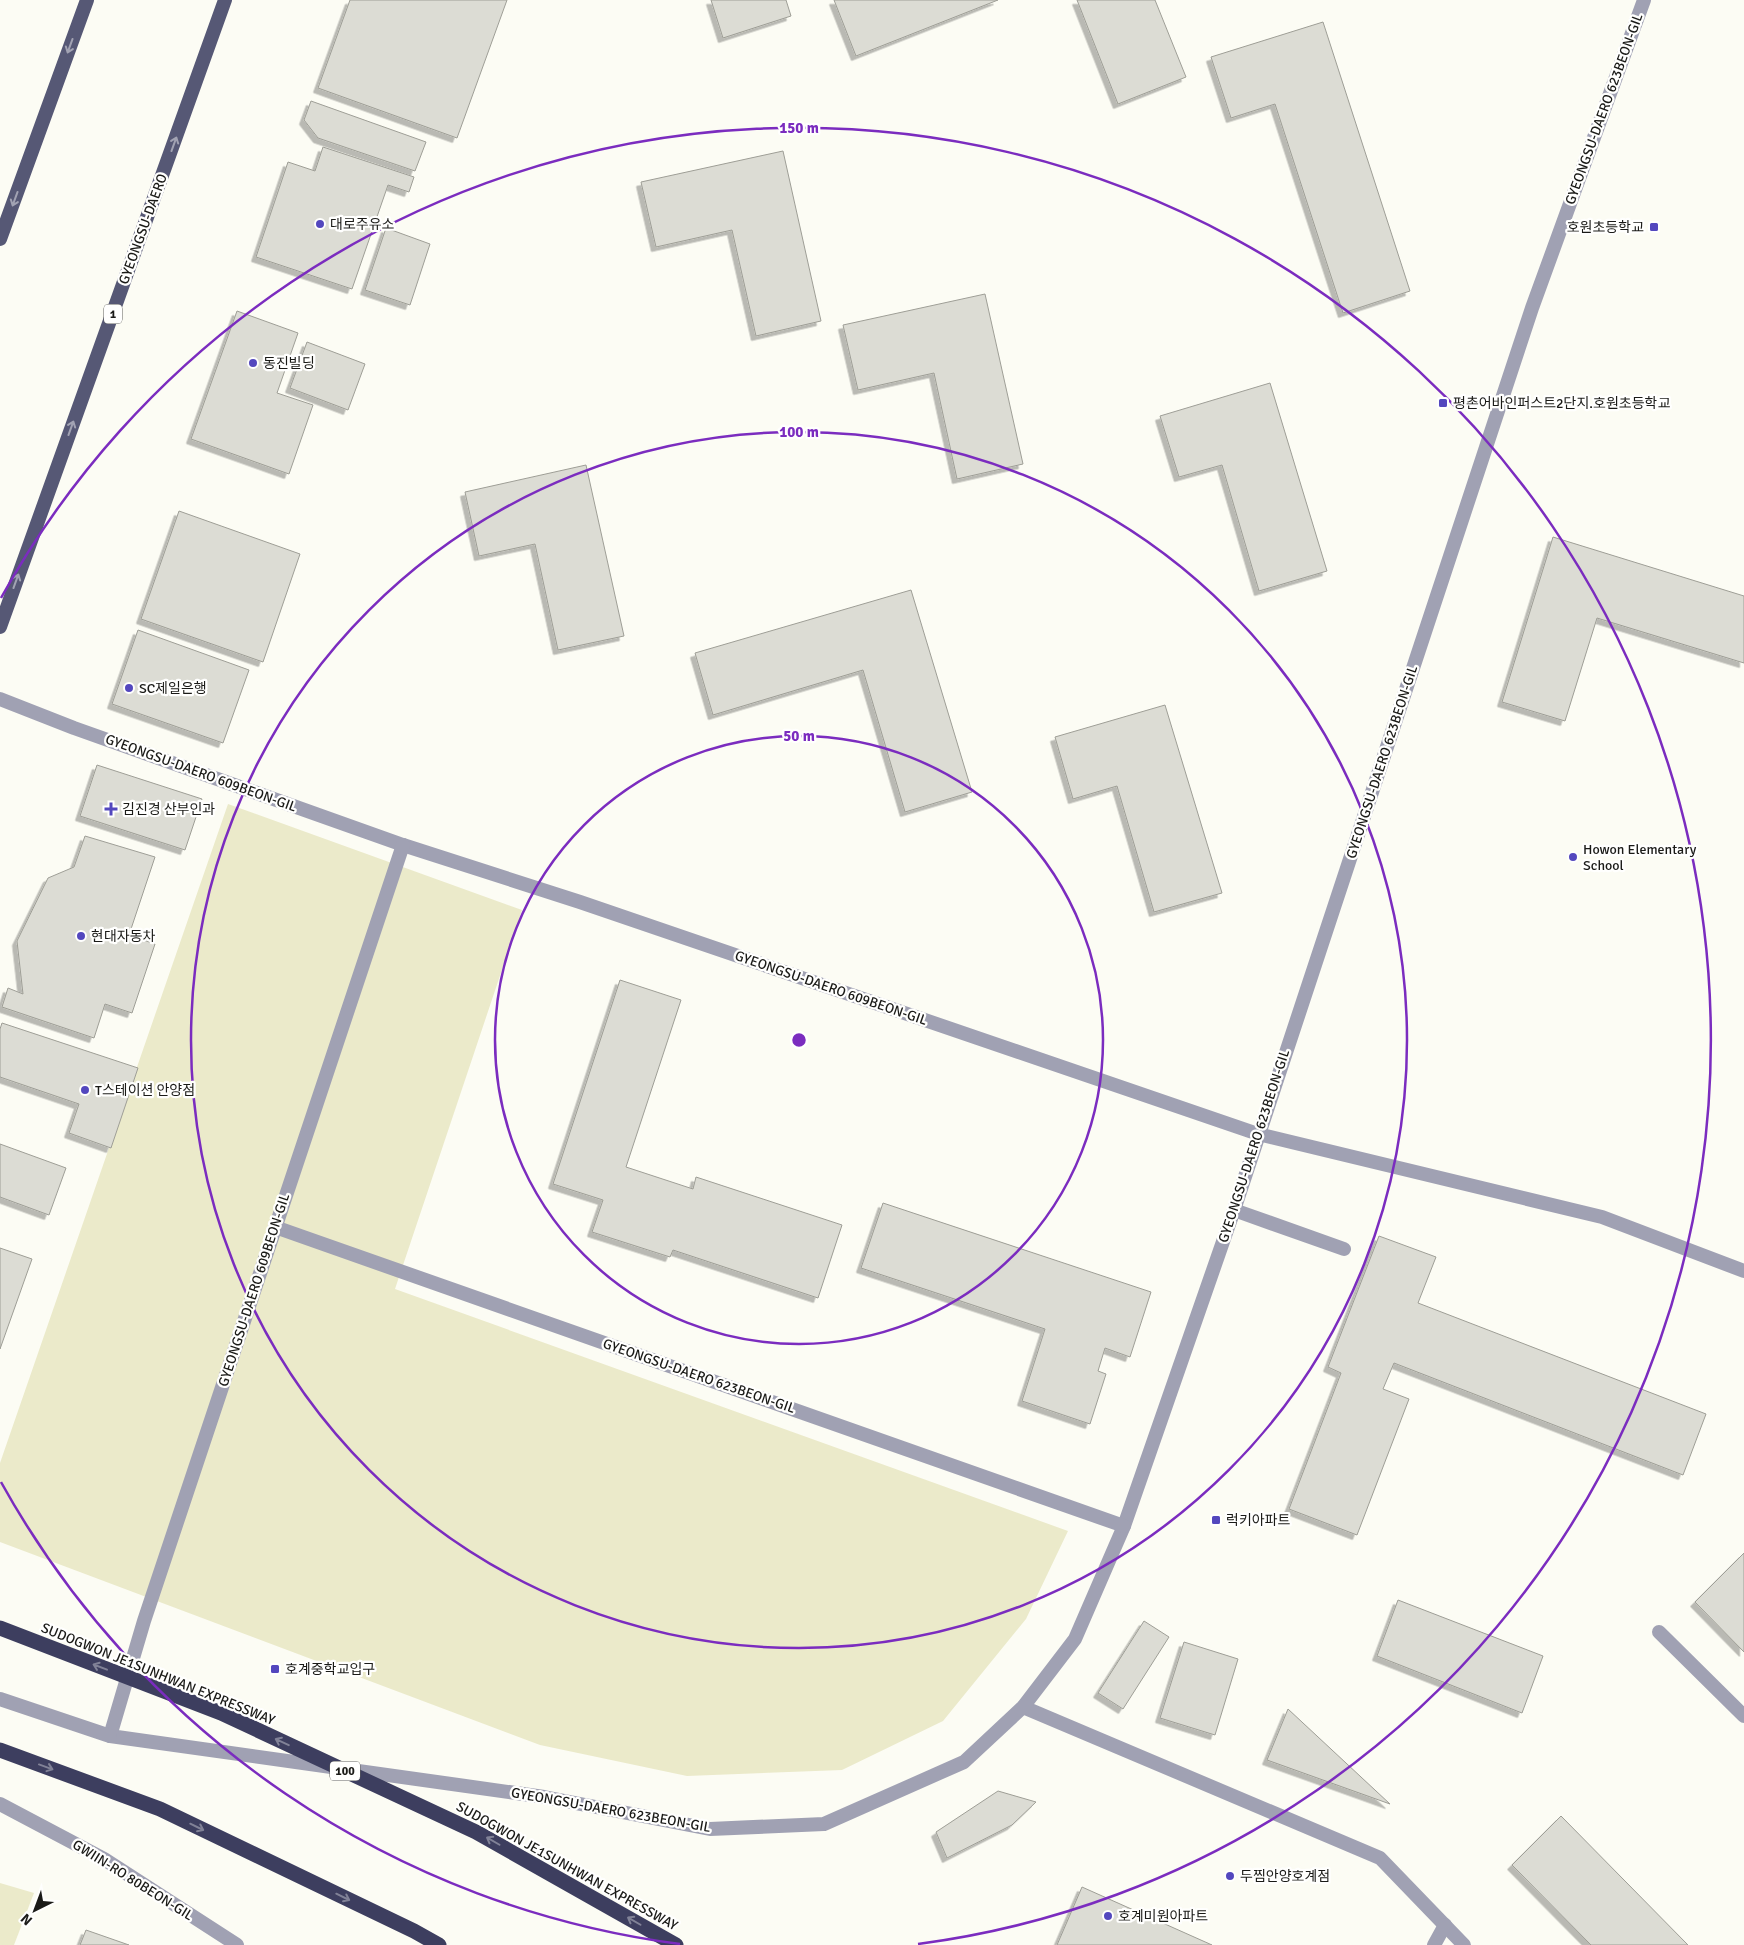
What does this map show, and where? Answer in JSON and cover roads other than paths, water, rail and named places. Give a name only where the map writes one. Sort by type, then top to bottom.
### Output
[{"type":"highway","name":"SUDOGWON JE1SUNHWAN EXPRESSWAY","points":[[0,1628],[221,1714],[476,1832],[676,1945]]},
{"type":"highway","points":[[0,1750],[160,1809],[414,1931],[439,1945]]},
{"type":"main road","points":[[0,239],[87,0]]},
{"type":"main road","name":"GYEONGSU-DAERO","points":[[0,627],[225,0]]},
{"type":"street","name":"GYEONGSU-DAERO 623BEON-GIL","points":[[0,1699],[110,1736],[544,1797],[710,1829],[824,1824],[964,1762],[1022,1707],[1075,1639],[1124,1526],[1234,1210],[1528,317],[1644,0]]},
{"type":"street","name":"GYEONGSU-DAERO 609BEON-GIL","points":[[0,699],[74,728],[403,845],[580,902],[1258,1134],[1602,1217],[1744,1271]]},
{"type":"street","name":"GYEONGSU-DAERO 609BEON-GIL","points":[[110,1736],[144,1621],[403,845]]},
{"type":"street","points":[[1234,1210],[1344,1249]]},
{"type":"street","name":"GYEONGSU-DAERO 623BEON-GIL","points":[[275,1228],[1124,1526]]},
{"type":"street","points":[[1659,1632],[1744,1716]]},
{"type":"street","points":[[1022,1707],[1380,1858],[1464,1945]]},
{"type":"street","name":"GWIIN-RO 80BEON-GIL","points":[[0,1804],[104,1859],[237,1945]]},
{"type":"street","points":[[1434,1945],[1445,1925]]},
{"type":"place","name":"대로주유소","points":[[320,224]]},
{"type":"place","name":"호원초등학교","points":[[1654,227]]},
{"type":"place","name":"동진빌딩","points":[[253,363]]},
{"type":"place","name":"평촌어바인퍼스트2단지.호원초등학교","points":[[1443,403]]},
{"type":"place","name":"SC제일은행","points":[[129,688]]},
{"type":"place","name":"김진경 산부인과","points":[[111,809]]},
{"type":"place","name":"Howon Elementary School","points":[[1573,857]]},
{"type":"place","name":"현대자동차","points":[[81,936]]},
{"type":"place","name":"T스테이션 안양점","points":[[85,1090]]},
{"type":"place","name":"럭키아파트","points":[[1216,1520]]},
{"type":"place","name":"호계중학교입구","points":[[275,1669]]},
{"type":"place","name":"두찜안양호계점","points":[[1230,1876]]},
{"type":"place","name":"호계미원아파트","points":[[1108,1916]]}]
